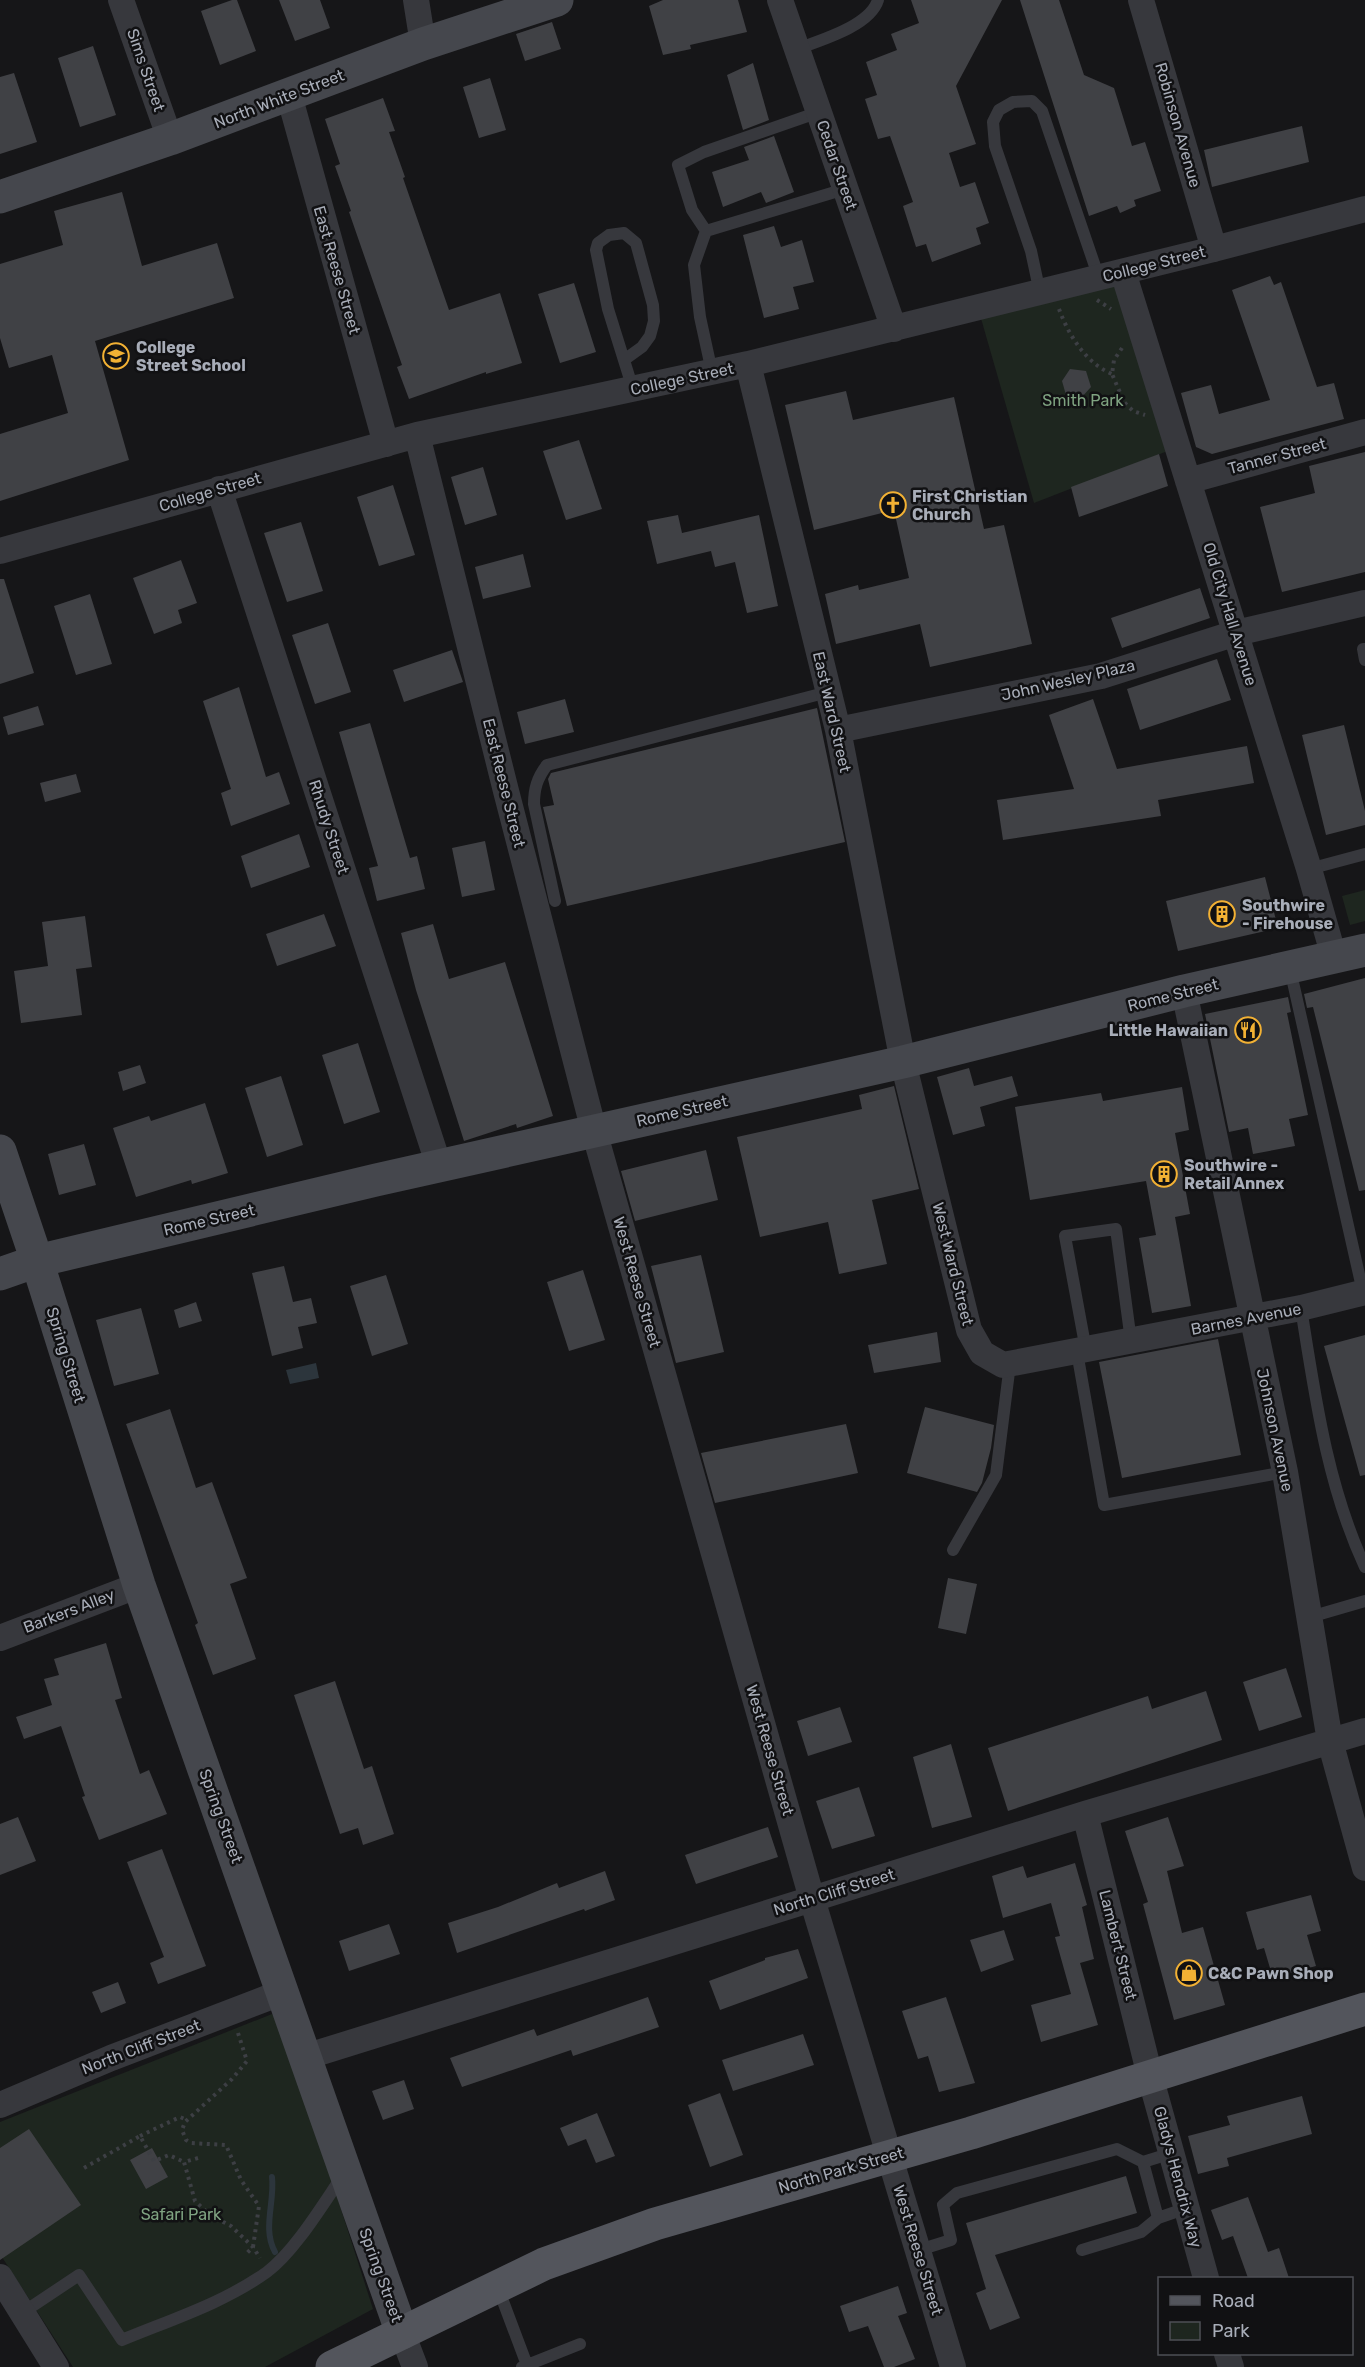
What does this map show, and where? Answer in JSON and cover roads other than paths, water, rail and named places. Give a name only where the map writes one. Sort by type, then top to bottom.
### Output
[{"type":"main road","name":"North Park Street","points":[[332,2367],[544,2264],[656,2224],[889,2156],[1365,2009]]},
{"type":"street","name":"Sims Street","points":[[121,0],[170,139]]},
{"type":"street","points":[[416,0],[423,44]]},
{"type":"street","name":"Cedar Street","points":[[780,0],[894,329]]},
{"type":"street","name":"Robinson Avenue","points":[[1141,0],[1214,249]]},
{"type":"street","name":"North White Street","points":[[0,197],[170,139],[542,2]]},
{"type":"street","name":"East Reese Street","points":[[289,95],[386,444]]},
{"type":"street","name":"College Street","points":[[0,551],[417,435],[748,364],[1111,275],[1365,209]]},
{"type":"street","name":"Old City Hall Avenue","points":[[1111,275],[1141,329],[1309,869],[1334,957]]},
{"type":"street","name":"East Ward Street","points":[[748,364],[838,730],[903,1062]]},
{"type":"street","name":"Tanner Street","points":[[1188,481],[1365,432]]},
{"type":"street","name":"East Reese Street","points":[[417,435],[594,1131]]},
{"type":"street","name":"Rhudy Street","points":[[219,489],[440,1166]]},
{"type":"street","name":"John Wesley Plaza","points":[[838,730],[1101,676],[1236,633],[1365,603]]},
{"type":"street","name":"Rome Street","points":[[0,1274],[37,1261],[440,1166],[903,1062],[1184,991],[1365,950]]},
{"type":"street","name":"Johnson Avenue","points":[[1184,991],[1285,1472],[1330,1741],[1365,1868]]},
{"type":"street","name":"West Ward Street","points":[[903,1062],[969,1330],[982,1353],[1003,1365],[1010,1364]]},
{"type":"street","name":"West Reese Street","points":[[594,1131],[812,1899],[953,2367]]},
{"type":"street","name":"Spring Street","points":[[0,1151],[14,1205],[37,1261],[139,1585],[283,1992],[344,2173],[415,2367]]},
{"type":"street","name":"Barnes Avenue","points":[[1129,1342],[1301,1308],[1364,1292]]},
{"type":"street","points":[[1010,1364],[1129,1342]]},
{"type":"street","name":"Barkers Alley","points":[[0,1638],[139,1585]]},
{"type":"street","name":"North Cliff Street","points":[[304,2057],[1085,1814],[1365,1731]]},
{"type":"street","name":"Lambert Street","points":[[1085,1814],[1150,2076]]},
{"type":"street","name":"North Cliff Street","points":[[0,2105],[111,2058],[283,1992]]},
{"type":"street","name":"Gladys Hendrix Way","points":[[1150,2076],[1206,2277]]},
{"type":"street","points":[[0,2277],[56,2367]]},
{"type":"lane","points":[[797,49],[849,29],[875,9],[878,0]]},
{"type":"lane","points":[[1054,289],[1031,251],[995,146],[993,122],[999,110],[1013,102],[1032,101],[1042,111],[1111,275]]},
{"type":"lane","points":[[706,231],[692,210],[678,165],[704,153],[819,112]]},
{"type":"lane","points":[[706,231],[845,189]]},
{"type":"lane","points":[[706,231],[694,265],[700,317],[712,372]]},
{"type":"lane","points":[[624,360],[642,347],[650,336],[654,321],[653,305],[636,243],[624,233],[609,235],[598,243],[596,250],[608,309],[633,389]]},
{"type":"lane","points":[[1365,649],[1363,649],[1365,660]]},
{"type":"lane","points":[[555,901],[534,804],[534,789],[539,774],[547,765],[828,692]]},
{"type":"lane","points":[[1309,869],[1365,854]]},
{"type":"lane","points":[[1289,967],[1364,1292]]},
{"type":"lane","points":[[1129,1342],[1116,1229],[1065,1236],[1104,1505],[1285,1472]]},
{"type":"lane","points":[[1301,1308],[1319,1417],[1332,1475],[1347,1523],[1365,1567]]},
{"type":"lane","points":[[953,1550],[996,1475],[1010,1364]]},
{"type":"lane","points":[[1310,1617],[1364,1604]]},
{"type":"lane","points":[[919,2250],[951,2240],[943,2205],[957,2193],[1117,2149],[1143,2162],[1172,2153]]},
{"type":"lane","points":[[1143,2162],[1158,2218]]},
{"type":"lane","points":[[22,2313],[79,2275],[122,2340],[217,2300],[267,2271],[286,2253],[344,2173]]},
{"type":"lane","points":[[1082,2250],[1141,2232],[1158,2218],[1187,2208]]},
{"type":"lane","points":[[497,2287],[525,2366],[580,2344]]},
{"type":"waterway","points":[[272,2177],[269,2234],[275,2252]]},
{"type":"place","name":"College Street School","points":[[116,356]]},
{"type":"place","name":"First Christian Church","points":[[893,505]]},
{"type":"place","name":"Southwire - Firehouse","points":[[1222,914]]},
{"type":"place","name":"Little Hawaiian","points":[[1248,1030]]},
{"type":"place","name":"Southwire - Retail Annex","points":[[1164,1174]]},
{"type":"place","name":"C&C Pawn Shop","points":[[1189,1973]]},
{"type":"park label","name":"Smith Park","points":[[1083,400]]},
{"type":"park label","name":"Safari Park","points":[[181,2214]]}]
